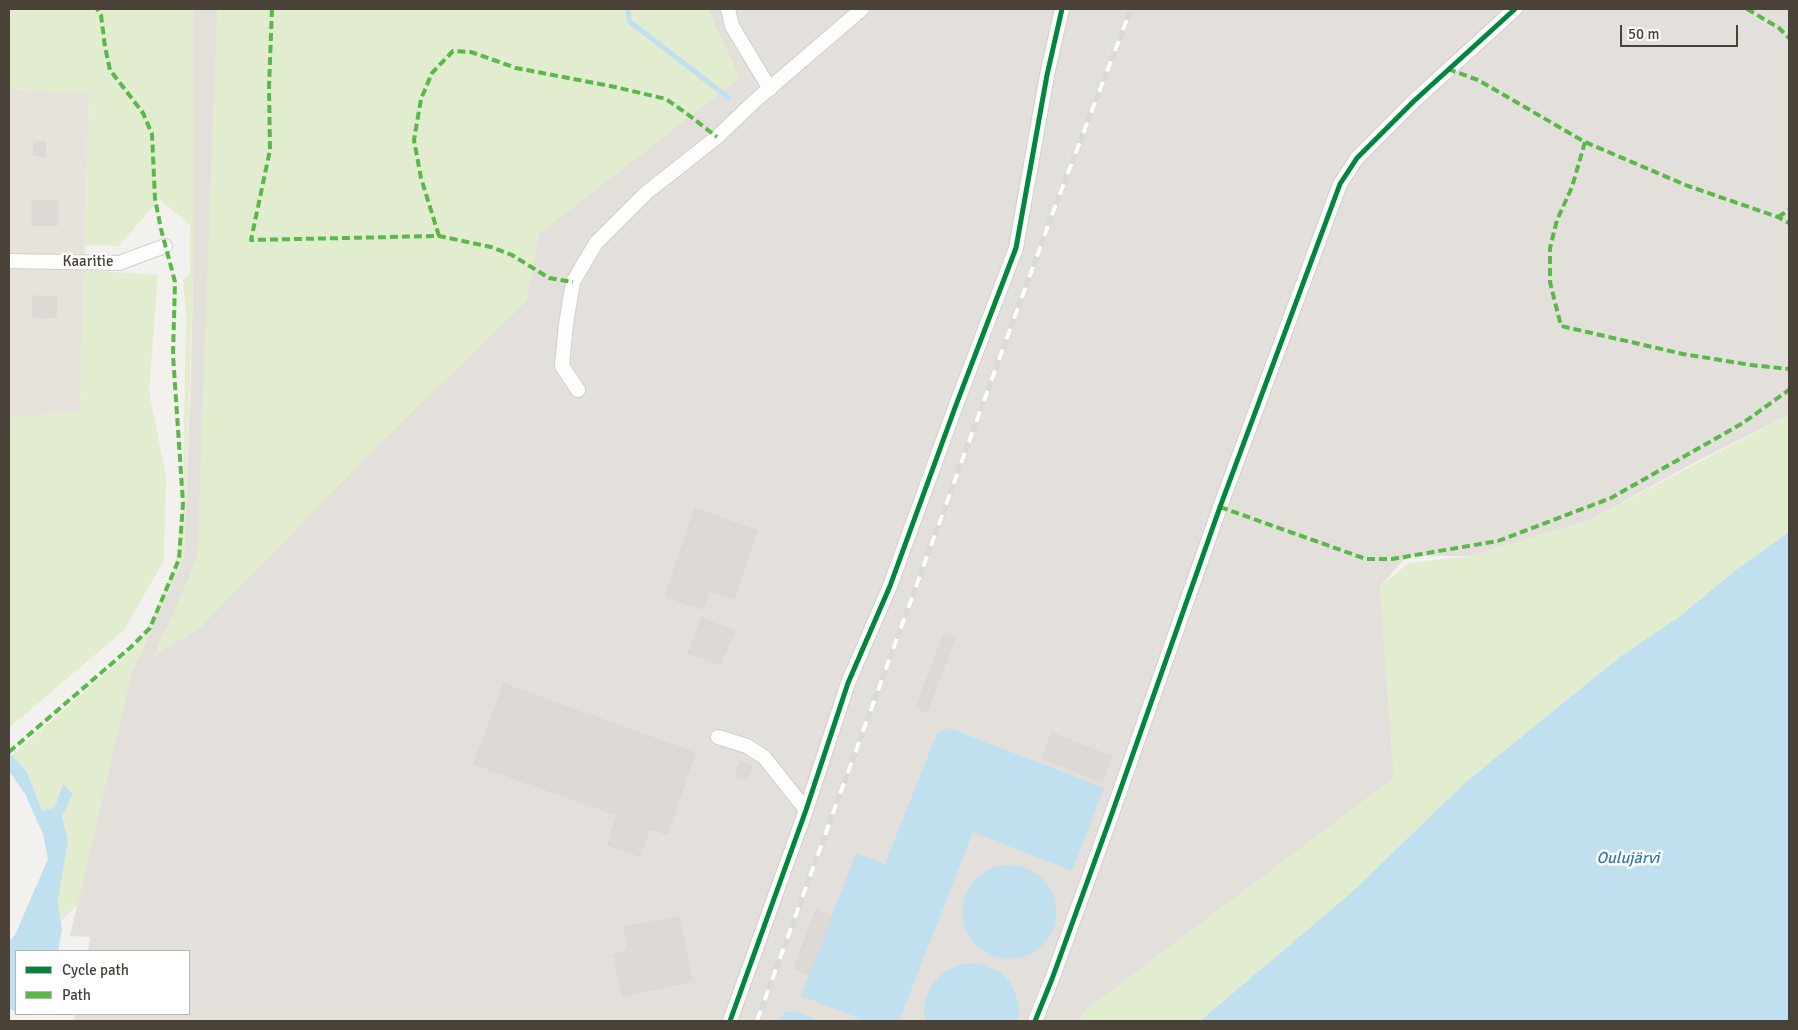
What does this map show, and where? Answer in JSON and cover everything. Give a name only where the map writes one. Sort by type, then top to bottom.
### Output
[{"type":"street","points":[[728,9],[732,26],[770,89]]},
{"type":"street","points":[[578,390],[562,366],[566,324],[573,282],[596,243],[646,193],[717,137],[862,9]]},
{"type":"street","points":[[730,1021],[806,810],[848,683],[890,586],[1016,248],[1047,76],[1062,9]]},
{"type":"street","points":[[1035,1021],[1104,837],[1220,507],[1340,184],[1357,158],[1414,101],[1515,9]]},
{"type":"street","name":"Kaaritie","points":[[9,261],[119,263],[165,246]]},
{"type":"street","points":[[718,737],[748,746],[764,757],[806,810]]},
{"type":"shaded area","points":[[193,9],[1789,9],[1789,415],[1703,458],[1588,521],[1472,556],[1407,556],[1380,586],[1394,778],[1085,1011],[1080,1021],[74,1021],[75,1015],[190,1015],[190,950],[88,950],[90,937],[70,936],[131,674],[184,558],[194,245]]},
{"type":"shaded area","points":[[9,89],[89,93],[80,412],[9,418]]},
{"type":"green space","points":[[9,9],[193,9],[194,245],[184,558],[131,674],[78,904],[61,921],[58,900],[68,841],[62,816],[55,807],[42,811],[27,772],[12,755],[133,649],[146,631],[175,568],[183,503],[186,316],[183,280],[188,276],[190,269],[190,225],[159,199],[119,246],[85,245],[89,93],[9,89]]},
{"type":"green space","points":[[217,9],[708,9],[740,78],[539,234],[527,301],[375,448],[200,628],[154,656],[197,559]]},
{"type":"green space","points":[[84,270],[158,275],[149,391],[166,476],[164,560],[124,630],[9,728],[9,418],[80,412]]},
{"type":"green space","points":[[1789,415],[1789,532],[1737,569],[1679,617],[1621,656],[1467,781],[1353,891],[1200,1021],[1080,1021],[1085,1011],[1394,778],[1380,586],[1409,563],[1472,556],[1588,521]]},
{"type":"water","name":"Oulujärvi","points":[[1789,532],[1789,1021],[1200,1021],[1353,891],[1467,781],[1621,656],[1679,617],[1737,569]]},
{"type":"water","points":[[949,728],[1104,788],[1072,871],[973,832],[899,1021],[866,1021],[801,996],[856,853],[885,864],[937,733]]},
{"type":"water","points":[[9,752],[27,772],[42,811],[55,807],[63,784],[73,794],[62,816],[68,841],[58,900],[62,930],[58,950],[15,950],[15,1011],[9,1008],[9,942],[15,935],[48,859],[43,834],[25,794],[9,771]]},
{"type":"water","points":[[1009,865],[1027,869],[1042,879],[1052,894],[1056,912],[1052,930],[1042,945],[1027,955],[1009,959],[991,955],[976,945],[966,930],[962,912],[966,894],[976,879],[991,869]]},
{"type":"water","points":[[971,963],[986,965],[1000,972],[1011,983],[1017,998],[1019,1013],[1017,1021],[926,1021],[924,1015],[925,999],[932,985],[942,973],[956,966]]},
{"type":"water","points":[[795,1011],[821,1021],[776,1021],[786,1012]]},
{"type":"building","points":[[34,141],[46,142],[45,157],[33,155]]},
{"type":"building","points":[[32,201],[58,201],[58,225],[32,225]]},
{"type":"building","points":[[33,296],[57,297],[56,318],[32,317]]},
{"type":"building","points":[[695,508],[757,531],[734,599],[709,591],[703,609],[665,597]]},
{"type":"building","points":[[702,618],[735,631],[720,665],[688,653]]},
{"type":"building","points":[[944,634],[955,638],[927,712],[916,708]]},
{"type":"building","points":[[504,684],[695,753],[667,834],[650,829],[640,856],[608,845],[617,815],[474,764]]},
{"type":"building","points":[[1052,733],[1112,757],[1102,782],[1042,758]]},
{"type":"building","points":[[740,762],[752,766],[747,780],[735,776]]},
{"type":"building","points":[[816,910],[832,916],[809,975],[794,968]]},
{"type":"building","points":[[679,917],[692,981],[623,996],[613,955],[629,950],[624,927]]},
{"type":"waterway","points":[[628,9],[629,21],[729,98]]},
{"type":"railway","points":[[757,1021],[1056,204],[1131,9]]},
{"type":"marked path","points":[[9,752],[131,647],[150,628],[179,559],[183,503],[173,355],[175,282],[155,199],[152,134],[143,113],[110,70],[101,15],[97,9]]},
{"type":"marked path","points":[[272,9],[269,87],[270,150],[251,240],[439,236],[491,247],[512,255],[549,278],[573,282]]},
{"type":"marked path","points":[[1747,9],[1779,28],[1789,38]]},
{"type":"marked path","points":[[439,236],[421,178],[414,140],[421,99],[432,73],[453,51],[471,52],[516,68],[666,99],[717,137]]},
{"type":"marked path","points":[[1448,69],[1478,80],[1585,142],[1688,186],[1778,217],[1789,223]]},
{"type":"marked path","points":[[1585,142],[1572,187],[1557,220],[1550,248],[1550,282],[1561,326],[1683,354],[1789,369]]},
{"type":"marked path","points":[[1778,217],[1789,210]]},
{"type":"marked path","points":[[1220,507],[1366,559],[1392,559],[1498,541],[1611,498],[1743,423],[1789,390]]},
{"type":"cycle path","points":[[730,1021],[806,810],[848,683],[890,586],[1016,248],[1047,75],[1062,9]]},
{"type":"cycle path","points":[[1035,1021],[1110,819],[1220,507],[1340,184],[1357,158],[1414,101],[1515,9]]}]
